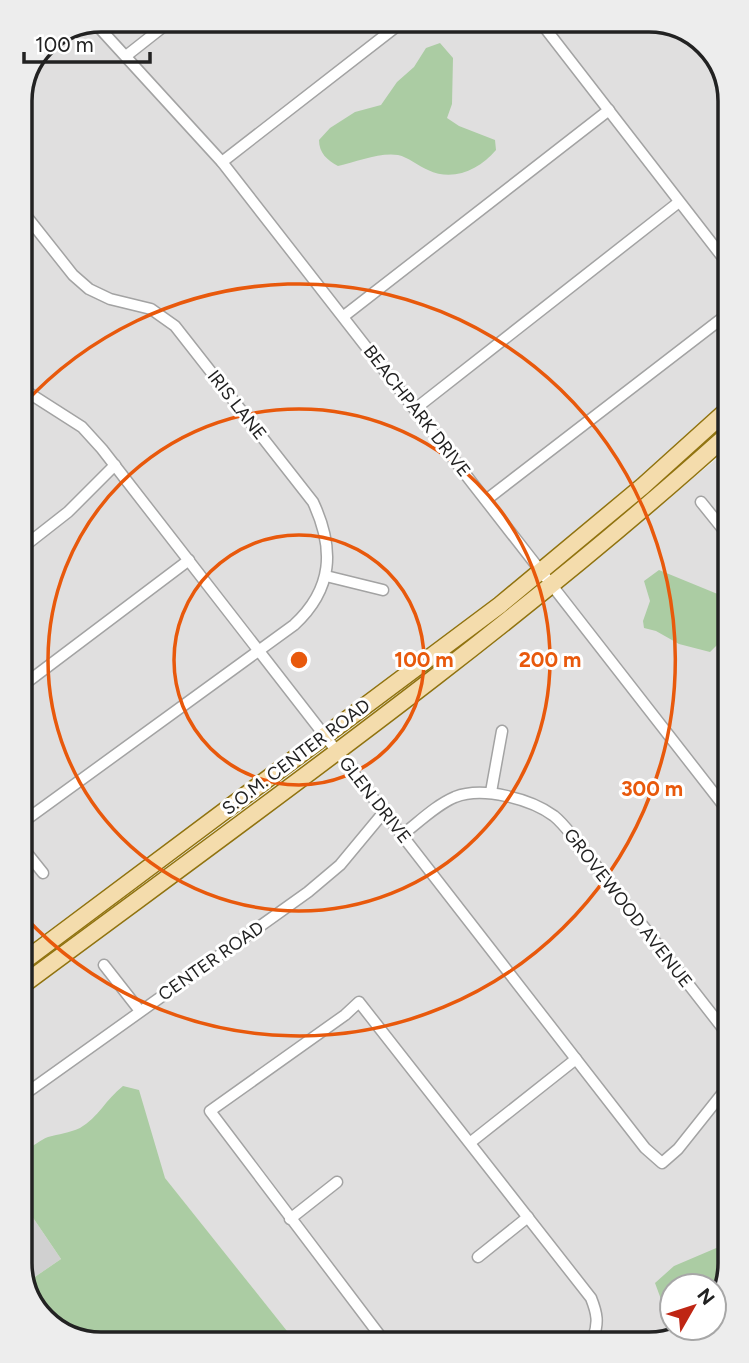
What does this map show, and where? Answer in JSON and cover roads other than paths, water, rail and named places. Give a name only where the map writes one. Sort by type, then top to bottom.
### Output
[{"type":"main road","name":"S.O.M. CENTER ROAD","points":[[32,955],[500,605],[643,486],[718,418]]},
{"type":"main road","name":"S.O.M. CENTER ROAD","points":[[32,978],[512,619],[655,500],[718,443]]},
{"type":"street","name":"BEACHPARK DRIVE","points":[[103,32],[222,162],[718,798]]},
{"type":"street","points":[[126,56],[156,32]]},
{"type":"street","points":[[222,162],[389,32]]},
{"type":"street","points":[[548,32],[718,251]]},
{"type":"street","points":[[344,316],[609,110]]},
{"type":"street","points":[[415,409],[679,202]]},
{"type":"street","name":"IRIS LANE","points":[[32,223],[73,275],[89,289],[110,299],[150,309],[175,326],[313,502],[327,538],[326,576],[307,613],[32,815]]},
{"type":"street","points":[[486,500],[718,321]]},
{"type":"street","name":"GLEN DRIVE","points":[[32,395],[82,427],[115,465],[645,1148],[662,1163],[678,1149],[718,1099]]},
{"type":"street","points":[[32,540],[68,512],[115,465]]},
{"type":"street","points":[[701,502],[718,523]]},
{"type":"street","points":[[32,678],[189,560]]},
{"type":"street","points":[[326,576],[383,590]]},
{"type":"street","points":[[491,792],[502,731]]},
{"type":"street","name":"GROVEWOOD AVENUE","points":[[402,835],[457,796],[491,792],[530,803],[554,817],[580,845],[718,1022]]},
{"type":"street","name":"CENTER ROAD","points":[[32,1088],[307,892],[340,865],[384,812]]},
{"type":"street","points":[[32,859],[43,873]]},
{"type":"street","points":[[104,965],[140,1011]]},
{"type":"street","points":[[377,1332],[210,1111],[345,1015],[359,1002],[591,1298],[597,1314],[596,1332]]},
{"type":"street","points":[[471,1142],[576,1059]]},
{"type":"street","points":[[290,1219],[337,1182]]},
{"type":"street","points":[[478,1257],[528,1217]]}]
